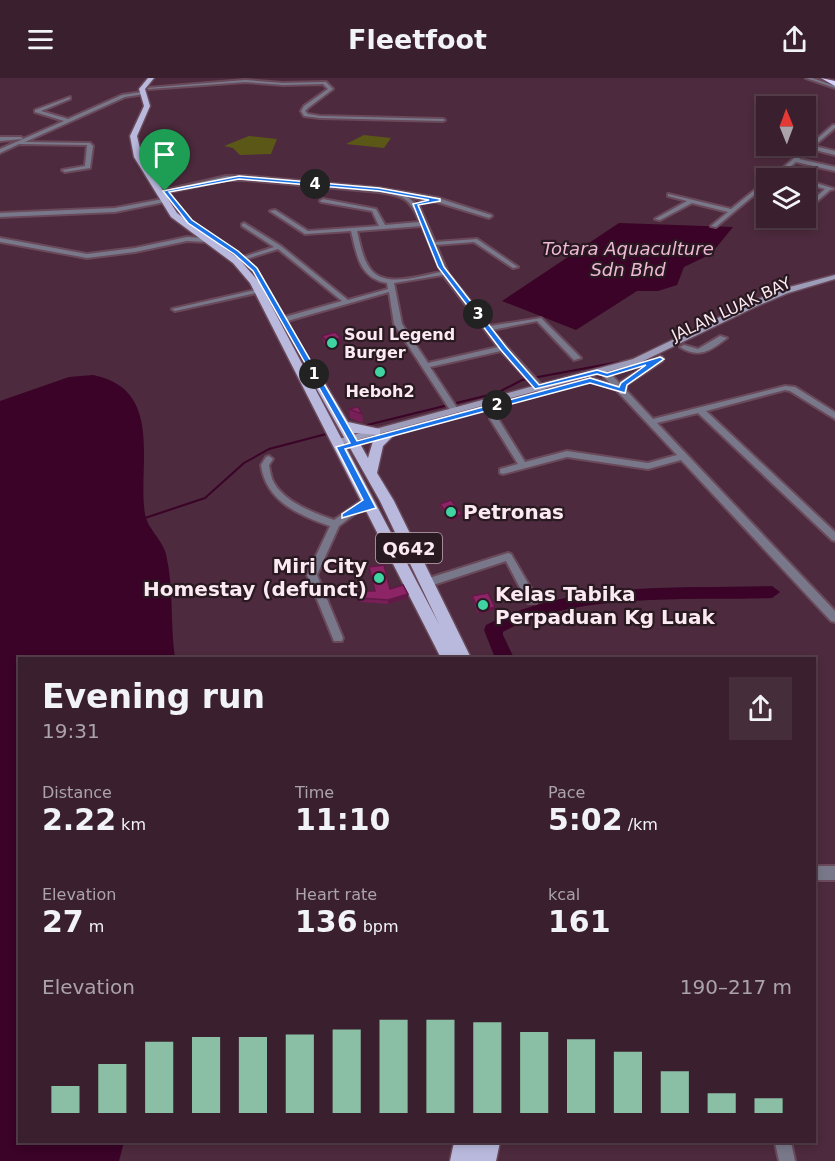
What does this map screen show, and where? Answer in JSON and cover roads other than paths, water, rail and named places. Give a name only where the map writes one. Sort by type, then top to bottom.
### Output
[{"type":"highway","points":[[825,78],[834,82]]},
{"type":"main road","points":[[127,95],[147,87],[157,78]]},
{"type":"main road","points":[[147,87],[154,104],[140,130],[140,146],[164,196],[194,232],[248,272],[344,434]]},
{"type":"main road","points":[[164,196],[190,221],[243,258],[261,277],[344,434]]},
{"type":"main road","points":[[344,434],[382,434],[377,444],[372,472]]},
{"type":"main road","name":"Q642","points":[[344,434],[372,472],[427,583],[455,657]]},
{"type":"main road","name":"Q642","points":[[344,434],[370,504],[455,657]]},
{"type":"main road","points":[[462,1161],[466,1143]]},
{"type":"main road","points":[[484,1161],[488,1143]]},
{"type":"street","points":[[808,78],[834,82]]},
{"type":"street","points":[[0,151],[147,87],[244,81],[289,84],[324,83],[331,89],[306,107],[303,111],[308,116],[444,120]]},
{"type":"street","points":[[67,120],[38,111],[68,98]]},
{"type":"street","points":[[816,143],[835,126]]},
{"type":"street","points":[[824,136],[835,139]]},
{"type":"street","points":[[0,139],[26,138]]},
{"type":"street","points":[[17,142],[88,144],[90,146],[88,168],[65,170]]},
{"type":"street","points":[[816,148],[835,153]]},
{"type":"street","points":[[786,168],[801,156]]},
{"type":"street","points":[[796,160],[835,169]]},
{"type":"street","points":[[0,215],[115,210],[239,177],[400,193],[438,200],[489,216]]},
{"type":"street","points":[[816,185],[832,189]]},
{"type":"street","points":[[816,201],[832,189]]},
{"type":"street","points":[[714,226],[756,191]]},
{"type":"street","points":[[400,193],[415,204],[445,273],[503,348],[536,385]]},
{"type":"street","points":[[670,195],[731,211]]},
{"type":"street","points":[[415,204],[438,200]]},
{"type":"street","points":[[322,201],[374,210],[383,228]]},
{"type":"street","points":[[658,219],[691,201]]},
{"type":"street","points":[[276,213],[307,233],[422,224]]},
{"type":"street","points":[[243,225],[279,247],[346,301]]},
{"type":"street","points":[[354,231],[365,267],[371,276],[390,286]]},
{"type":"street","points":[[187,239],[194,232]]},
{"type":"street","points":[[0,240],[87,256],[146,248],[187,239],[206,240]]},
{"type":"street","points":[[432,244],[475,240],[515,267]]},
{"type":"street","points":[[243,258],[279,247]]},
{"type":"street","points":[[284,320],[390,286],[445,273]]},
{"type":"street","name":"JALAN LUAK BAY","points":[[382,434],[536,385],[590,380],[604,372],[662,351],[770,297],[835,277]]},
{"type":"street","name":"JALAN LUAK BAY","points":[[382,434],[452,407],[536,385],[660,359],[760,309],[835,282]]},
{"type":"street","points":[[390,286],[398,324],[452,407]]},
{"type":"street","points":[[175,309],[259,291]]},
{"type":"street","points":[[489,328],[539,319],[577,358]]},
{"type":"street","points":[[684,347],[696,352],[723,338]]},
{"type":"street","points":[[426,366],[503,348]]},
{"type":"street","points":[[622,391],[623,384],[660,359]]},
{"type":"street","points":[[604,372],[835,618]]},
{"type":"street","points":[[590,380],[622,391]]},
{"type":"street","points":[[652,422],[788,388],[835,416]]},
{"type":"street","points":[[701,411],[835,538]]},
{"type":"street","points":[[494,419],[524,466]]},
{"type":"street","points":[[503,471],[567,454],[648,466],[684,456]]},
{"type":"street","points":[[270,459],[264,465],[269,483],[274,489],[304,512],[335,524]]},
{"type":"street","points":[[338,638],[312,575],[335,524],[345,516],[370,504]]},
{"type":"street","points":[[427,583],[508,557],[532,600]]},
{"type":"street","points":[[816,873],[835,873]]},
{"type":"street","points":[[783,1143],[787,1161]]},
{"type":"water","name":"Totara Aquaculture Sdn Bhd","points":[[619,223],[733,227],[711,254],[684,267],[677,285],[658,291],[637,291],[576,330],[502,301]]},
{"type":"water","points":[[93,375],[116,383],[130,396],[139,412],[143,432],[145,514],[166,554],[175,657],[18,657],[18,1143],[124,1143],[119,1161],[0,1161],[0,401],[69,377]]},
{"type":"water","points":[[513,614],[521,620],[503,631],[514,657],[495,657],[490,627]]},
{"type":"waterway","points":[[363,426],[497,393],[522,380],[619,362]]},
{"type":"waterway","points":[[145,518],[205,498],[244,463],[269,449],[330,433]]},
{"type":"waterway","points":[[503,657],[492,630],[515,617],[559,605],[619,597],[772,592]]},
{"type":"place","name":"Soul Legend Burger","points":[[332,343]]},
{"type":"place","name":"Heboh2","points":[[380,372]]},
{"type":"place","name":"Petronas","points":[[451,512]]},
{"type":"place","name":"Miri City Homestay (defunct)","points":[[379,578]]},
{"type":"place","name":"Kelas Tabika Perpaduan Kg Luak","points":[[483,605]]}]
